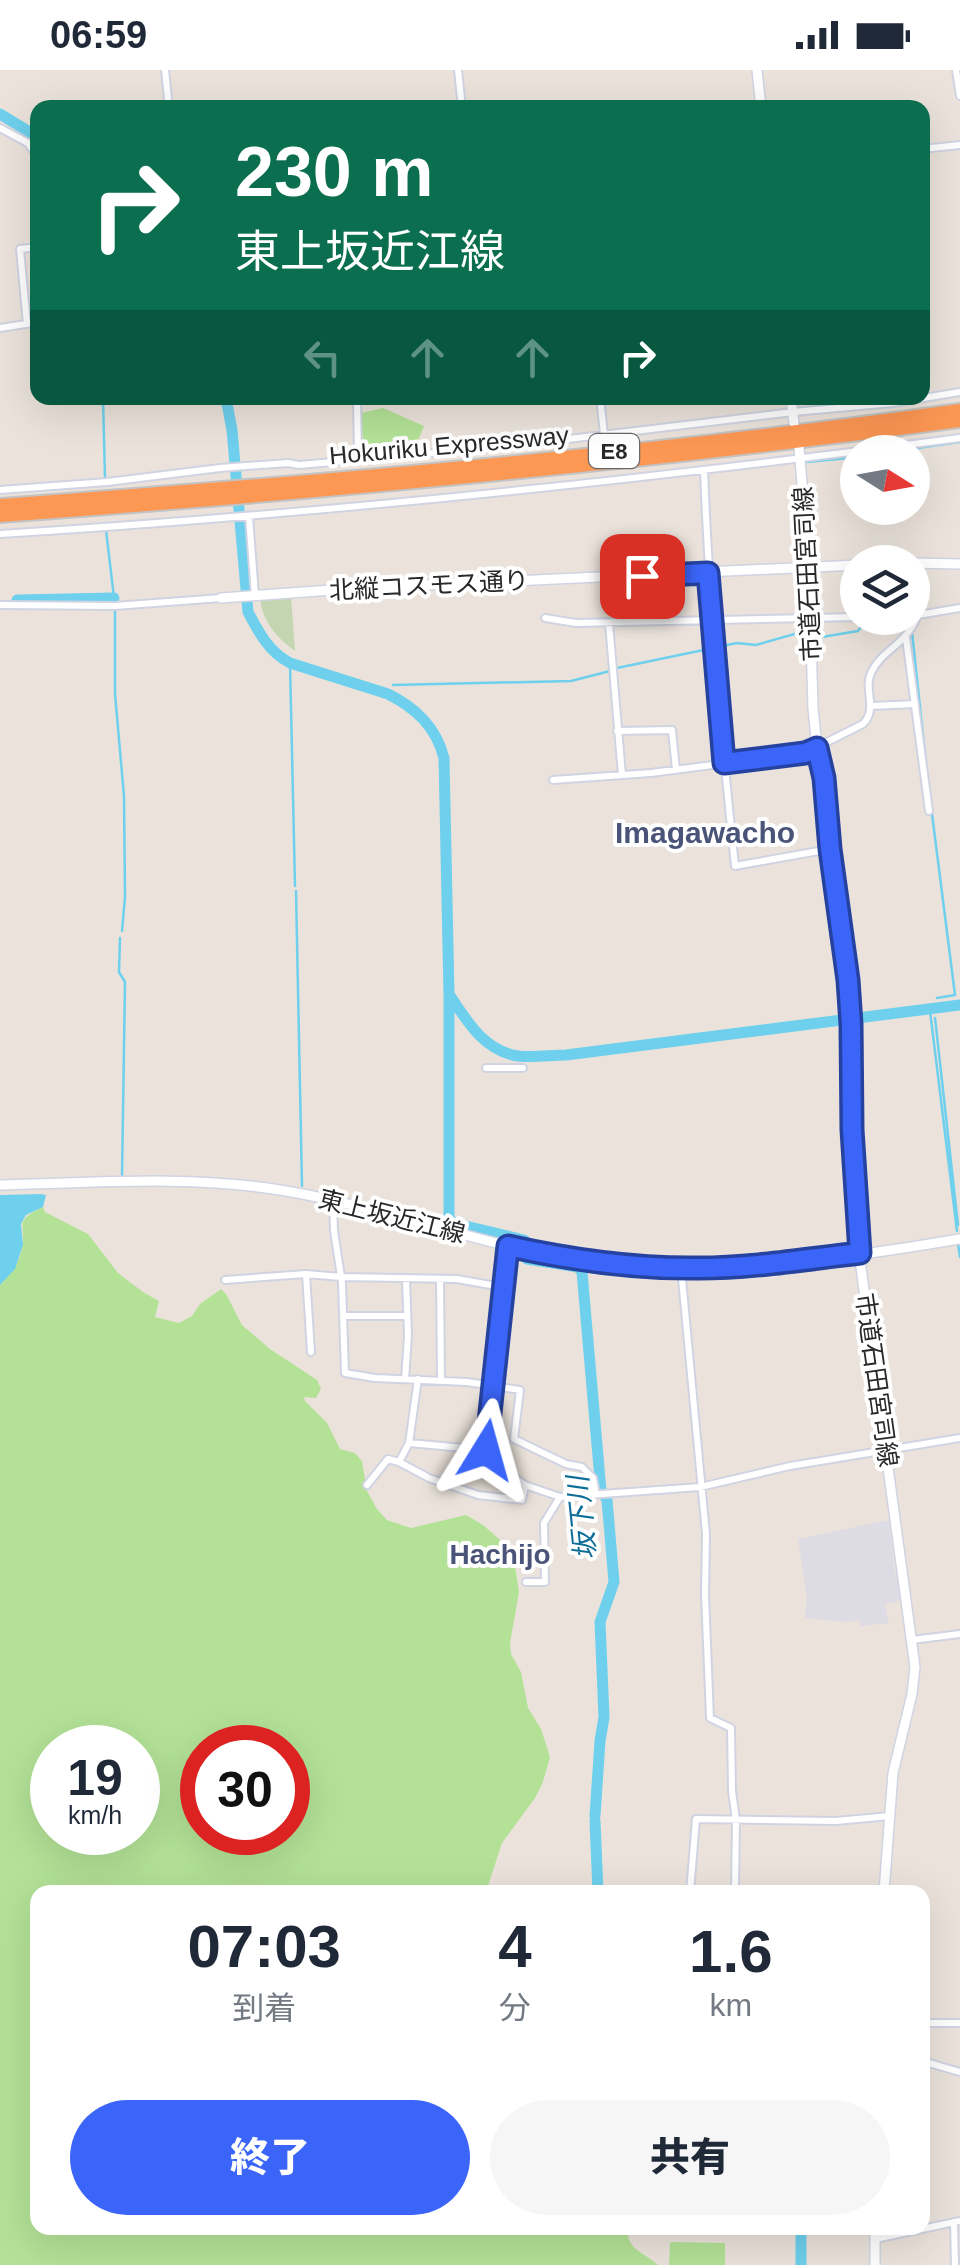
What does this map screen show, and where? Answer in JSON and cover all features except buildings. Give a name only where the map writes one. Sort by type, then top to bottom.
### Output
[{"type":"highway","name":"Hokuriku Expressway","points":[[0,516],[676,445],[960,410]]},
{"type":"highway","name":"Hokuriku Expressway","points":[[267,490],[588,466],[960,421]]},
{"type":"highway","name":"Hokuriku Expressway","points":[[0,505],[194,497]]},
{"type":"street","points":[[165,70],[168,100]]},
{"type":"street","points":[[458,70],[461,100]]},
{"type":"street","points":[[757,70],[760,100]]},
{"type":"street","points":[[956,70],[960,96]]},
{"type":"street","points":[[0,128],[30,146]]},
{"type":"street","points":[[930,148],[960,146]]},
{"type":"street","points":[[27,324],[20,249],[30,248]]},
{"type":"street","points":[[0,328],[30,323]]},
{"type":"street","points":[[930,399],[960,392]]},
{"type":"street","points":[[357,405],[358,460]]},
{"type":"street","points":[[601,405],[604,434]]},
{"type":"street","points":[[793,405],[794,417]]},
{"type":"street","points":[[0,490],[220,468],[501,447],[903,405]]},
{"type":"street","points":[[0,534],[228,518],[704,470],[899,442],[960,438]]},
{"type":"street","name":"市道石田宮司線","points":[[799,447],[817,748],[824,778],[851,1019],[852,1130],[860,1253],[915,1679],[893,1773],[885,1885]]},
{"type":"street","points":[[704,470],[708,573],[735,866],[830,849]]},
{"type":"street","points":[[247,516],[254,596]]},
{"type":"street","points":[[930,563],[960,564]]},
{"type":"street","name":"北縦コスモス通り","points":[[0,605],[115,606],[512,580],[840,567]]},
{"type":"street","points":[[930,613],[960,608]]},
{"type":"street","points":[[545,618],[576,624],[712,620],[811,628],[840,622]]},
{"type":"street","points":[[610,623],[622,775]]},
{"type":"street","points":[[553,780],[676,770],[805,753],[864,724],[870,716],[872,671],[907,635]]},
{"type":"street","points":[[906,638],[929,811]]},
{"type":"street","points":[[871,706],[916,704]]},
{"type":"street","points":[[617,731],[672,730],[676,770]]},
{"type":"street","points":[[486,1068],[523,1068]]},
{"type":"street","name":"東上坂近江線","points":[[0,1185],[192,1182],[279,1190],[508,1246],[606,1264],[746,1266],[960,1238]]},
{"type":"street","points":[[333,1202],[345,1373],[520,1390],[514,1438],[566,1464],[582,1467],[593,1478],[600,1494]]},
{"type":"street","points":[[508,1246],[486,1462],[525,1485],[560,1497],[700,1487],[790,1466],[960,1438]]},
{"type":"street","points":[[681,1268],[706,1534],[710,1718],[731,1728],[735,1885]]},
{"type":"street","points":[[226,1280],[306,1274],[474,1280],[502,1286]]},
{"type":"street","points":[[306,1274],[311,1352]]},
{"type":"street","points":[[405,1379],[406,1278]]},
{"type":"street","points":[[440,1279],[441,1380]]},
{"type":"street","points":[[344,1316],[406,1316]]},
{"type":"street","points":[[399,1462],[409,1443],[418,1379]]},
{"type":"street","points":[[409,1443],[486,1450]]},
{"type":"street","points":[[367,1485],[388,1460],[491,1498],[522,1500],[525,1485]]},
{"type":"street","points":[[526,1582],[545,1582],[544,1522],[560,1497]]},
{"type":"street","points":[[911,1640],[960,1634]]},
{"type":"street","points":[[691,1885],[696,1819],[836,1821],[890,1816]]},
{"type":"street","points":[[930,2023],[960,2024]]},
{"type":"street","points":[[930,2063],[960,2072]]},
{"type":"street","points":[[930,2227],[957,2221],[955,2265]]},
{"type":"street","points":[[875,2265],[876,2235]]},
{"type":"street","points":[[876,2239],[894,2235]]},
{"type":"shaded area","points":[[889,1520],[902,1600],[885,1604],[889,1623],[860,1626],[859,1620],[805,1618],[807,1598],[798,1539]]},
{"type":"green space","points":[[383,408],[424,426],[413,452],[364,456],[361,413]]},
{"type":"green space","points":[[291,597],[295,651],[272,629],[260,599]]},
{"type":"green space","points":[[43,1207],[45,1212],[88,1234],[118,1273],[159,1301],[155,1317],[179,1323],[221,1289],[242,1325],[317,1380],[321,1389],[316,1398],[304,1397],[305,1401],[327,1423],[340,1449],[355,1453],[362,1461],[367,1491],[387,1520],[411,1528],[466,1515],[506,1545],[514,1560],[519,1592],[511,1654],[521,1672],[528,1708],[541,1729],[550,1757],[535,1798],[502,1843],[488,1885],[30,1885],[30,2235],[628,2235],[633,2246],[658,2265],[0,2265],[0,1285],[19,1259],[24,1219]]},
{"type":"green space","points":[[672,2242],[725,2243],[725,2265],[669,2265]]},
{"type":"water","points":[[0,1195],[46,1195],[43,1207],[26,1215],[21,1224],[23,1245],[15,1269],[0,1285]]},
{"type":"waterway","points":[[0,114],[30,134]]},
{"type":"waterway","points":[[103,405],[105,479]]},
{"type":"waterway","points":[[227,405],[248,612],[252,620],[270,648],[290,663],[388,694]]},
{"type":"waterway","points":[[930,446],[960,442]]},
{"type":"waterway","points":[[807,462],[840,459]]},
{"type":"waterway","points":[[106,530],[115,606],[115,694],[124,796],[122,931]]},
{"type":"waterway","points":[[17,600],[114,598]]},
{"type":"waterway","points":[[617,668],[737,643],[756,645],[805,631],[822,637],[840,634]]},
{"type":"waterway","points":[[912,635],[928,783]]},
{"type":"waterway","points":[[290,663],[295,886]]},
{"type":"waterway","points":[[393,685],[571,681],[610,671]]},
{"type":"waterway","points":[[388,694],[424,720],[444,758],[449,1218],[453,1223],[526,1242]]},
{"type":"waterway","points":[[932,814],[955,995],[937,998]]},
{"type":"waterway","points":[[296,891],[302,1186]]},
{"type":"waterway","points":[[120,938],[119,972],[125,982],[122,1177]]},
{"type":"waterway","points":[[449,994],[486,1041],[506,1053],[530,1057],[960,1005]]},
{"type":"waterway","points":[[930,1011],[957,1231]]},
{"type":"waterway","points":[[935,1018],[958,1225]]},
{"type":"waterway","points":[[958,1244],[960,1257]]},
{"type":"waterway","name":"坂下川","points":[[526,1256],[578,1267],[582,1272],[601,1491],[607,1500],[614,1582],[600,1622],[604,1717],[595,1816]]},
{"type":"waterway","name":"坂下川","points":[[595,1821],[598,1885]]},
{"type":"waterway","name":"坂下川","points":[[801,2235],[801,2265]]},
{"type":"tunnel","points":[[894,411],[898,435]]},
{"type":"district","name":"Imagawacho","points":[[705,832]]},
{"type":"district","name":"Hachijo","points":[[500,1554]]},
{"type":"route","points":[[486,1450],[508,1246],[606,1264],[681,1268],[746,1266],[860,1253],[848,980],[817,748],[805,753],[724,763],[708,573],[642,576]]}]
